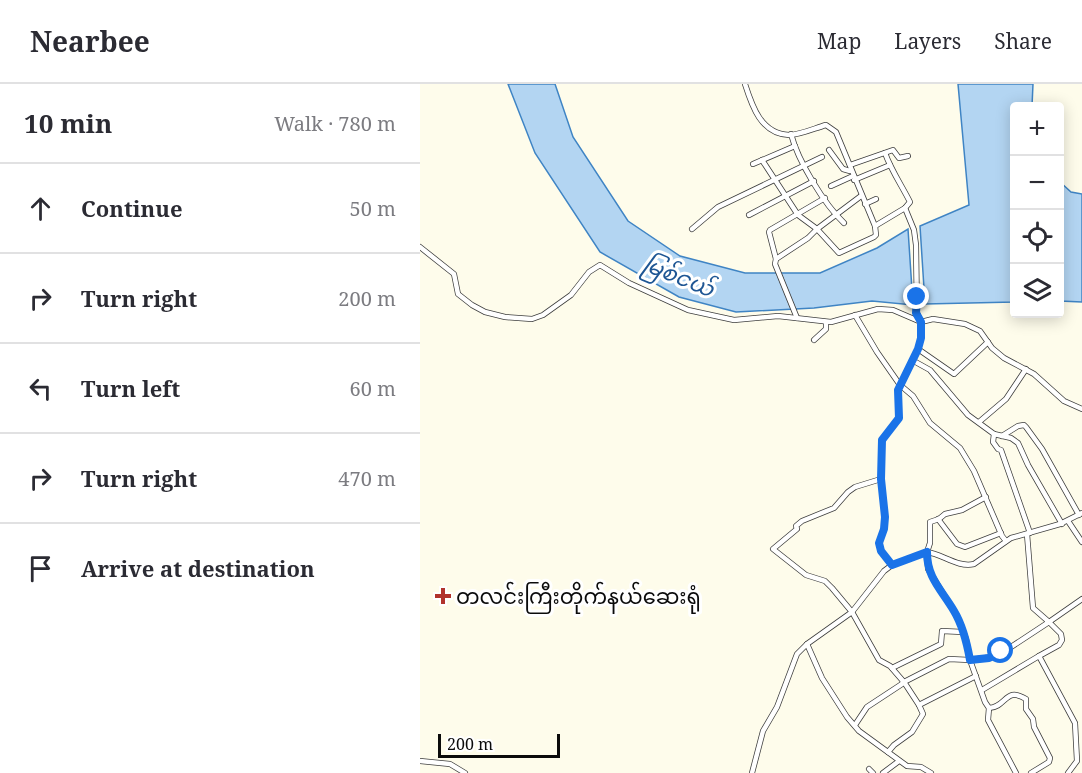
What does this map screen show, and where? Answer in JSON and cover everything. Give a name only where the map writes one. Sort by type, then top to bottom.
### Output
[{"type":"street","points":[[745,84],[753,109],[774,132],[791,134],[826,124],[839,137],[874,226],[876,234],[874,237],[840,254],[817,229],[798,215],[762,160]]},
{"type":"street","points":[[791,134],[814,181],[836,215],[844,223]]},
{"type":"street","points":[[753,164],[795,146]]},
{"type":"street","points":[[829,150],[843,168],[852,173],[890,165]]},
{"type":"street","points":[[831,186],[885,153],[893,150],[899,158],[908,156]]},
{"type":"street","points":[[874,226],[905,207],[909,202],[885,153]]},
{"type":"street","points":[[692,229],[718,207],[822,157]]},
{"type":"street","points":[[749,215],[814,181]]},
{"type":"street","points":[[776,261],[861,196]]},
{"type":"street","points":[[796,315],[776,261],[769,232],[825,198]]},
{"type":"street","points":[[866,204],[876,199]]},
{"type":"street","points":[[892,565],[881,551],[879,543],[885,517],[881,479],[882,440],[899,418],[898,390],[918,349],[922,330],[916,313],[914,230],[905,207]]},
{"type":"street","points":[[420,247],[454,274],[460,296],[485,312],[505,317],[532,320],[539,317],[571,295],[592,268],[600,265],[629,283],[700,314],[734,320],[796,315],[838,321],[868,310],[885,309],[921,322],[933,319],[965,324],[980,331],[1004,358],[1039,378],[1064,401],[1082,409]]},
{"type":"street","points":[[855,315],[900,385],[913,396],[930,423],[960,448],[986,497],[1000,533],[1006,541]]},
{"type":"street","points":[[814,340],[826,329],[826,321]]},
{"type":"street","points":[[918,349],[954,374],[988,342]]},
{"type":"street","points":[[912,360],[930,370],[968,416],[994,434],[1011,438],[1021,448],[1028,465],[1062,524]]},
{"type":"street","points":[[979,422],[1006,399],[1026,369]]},
{"type":"street","points":[[752,773],[764,731],[777,707],[793,660],[807,645],[852,612],[884,571],[892,565],[927,552],[968,565],[982,560],[1014,537],[1062,524],[1081,514],[1042,449],[1024,425],[1002,436]]},
{"type":"street","points":[[982,690],[1059,645],[1062,640],[1060,634],[1033,608],[1029,534],[1001,450],[993,442],[994,434]]},
{"type":"street","points":[[881,479],[855,487],[834,508],[802,521],[796,526],[797,529],[773,549],[806,575],[825,581],[852,612],[879,660],[892,668],[919,705],[923,714],[912,732],[888,752]]},
{"type":"street","points":[[986,497],[962,510],[945,513],[930,522],[930,543],[927,552],[929,573],[954,611],[989,708],[988,720],[1016,773]]},
{"type":"street","points":[[938,519],[957,544],[965,547],[1000,533]]},
{"type":"street","points":[[1068,521],[1082,542]]},
{"type":"street","points":[[855,725],[867,707],[903,682],[949,659],[970,660],[992,657],[1008,649],[1082,599]]},
{"type":"street","points":[[892,668],[941,644],[942,631],[963,632]]},
{"type":"street","points":[[807,645],[822,678],[855,725],[906,766],[921,767],[931,773]]},
{"type":"street","points":[[1040,656],[1075,723],[1077,761],[1068,773]]},
{"type":"street","points":[[919,705],[976,676]]},
{"type":"street","points":[[989,708],[1000,705],[1011,694],[1026,699],[1026,709],[1033,719],[1034,727],[1050,758],[1049,762],[1031,773]]},
{"type":"street","points":[[420,761],[450,764],[465,773]]},
{"type":"street","points":[[884,773],[899,761]]},
{"type":"water","name":"မြစ်ငယ်","points":[[508,84],[555,84],[573,137],[628,221],[680,256],[745,273],[820,273],[877,248],[908,229],[913,305],[872,301],[814,308],[736,312],[679,297],[600,252],[535,153]]},
{"type":"water","points":[[958,84],[1033,84],[1032,102],[1010,102],[1010,302],[925,304],[920,226],[969,205]]},
{"type":"water","points":[[1064,186],[1071,192],[1082,194],[1082,302],[1064,301]]},
{"type":"place","name":"တလင်းကြီးတိုက်နယ်ဆေးရုံ","points":[[443,596]]},
{"type":"route","points":[[917,297],[916,313],[921,322],[921,338],[898,390],[899,418],[882,440],[881,479],[885,517],[880,548],[892,565],[927,552],[929,573],[957,616],[966,639],[970,660],[989,658],[1001,651]]}]
